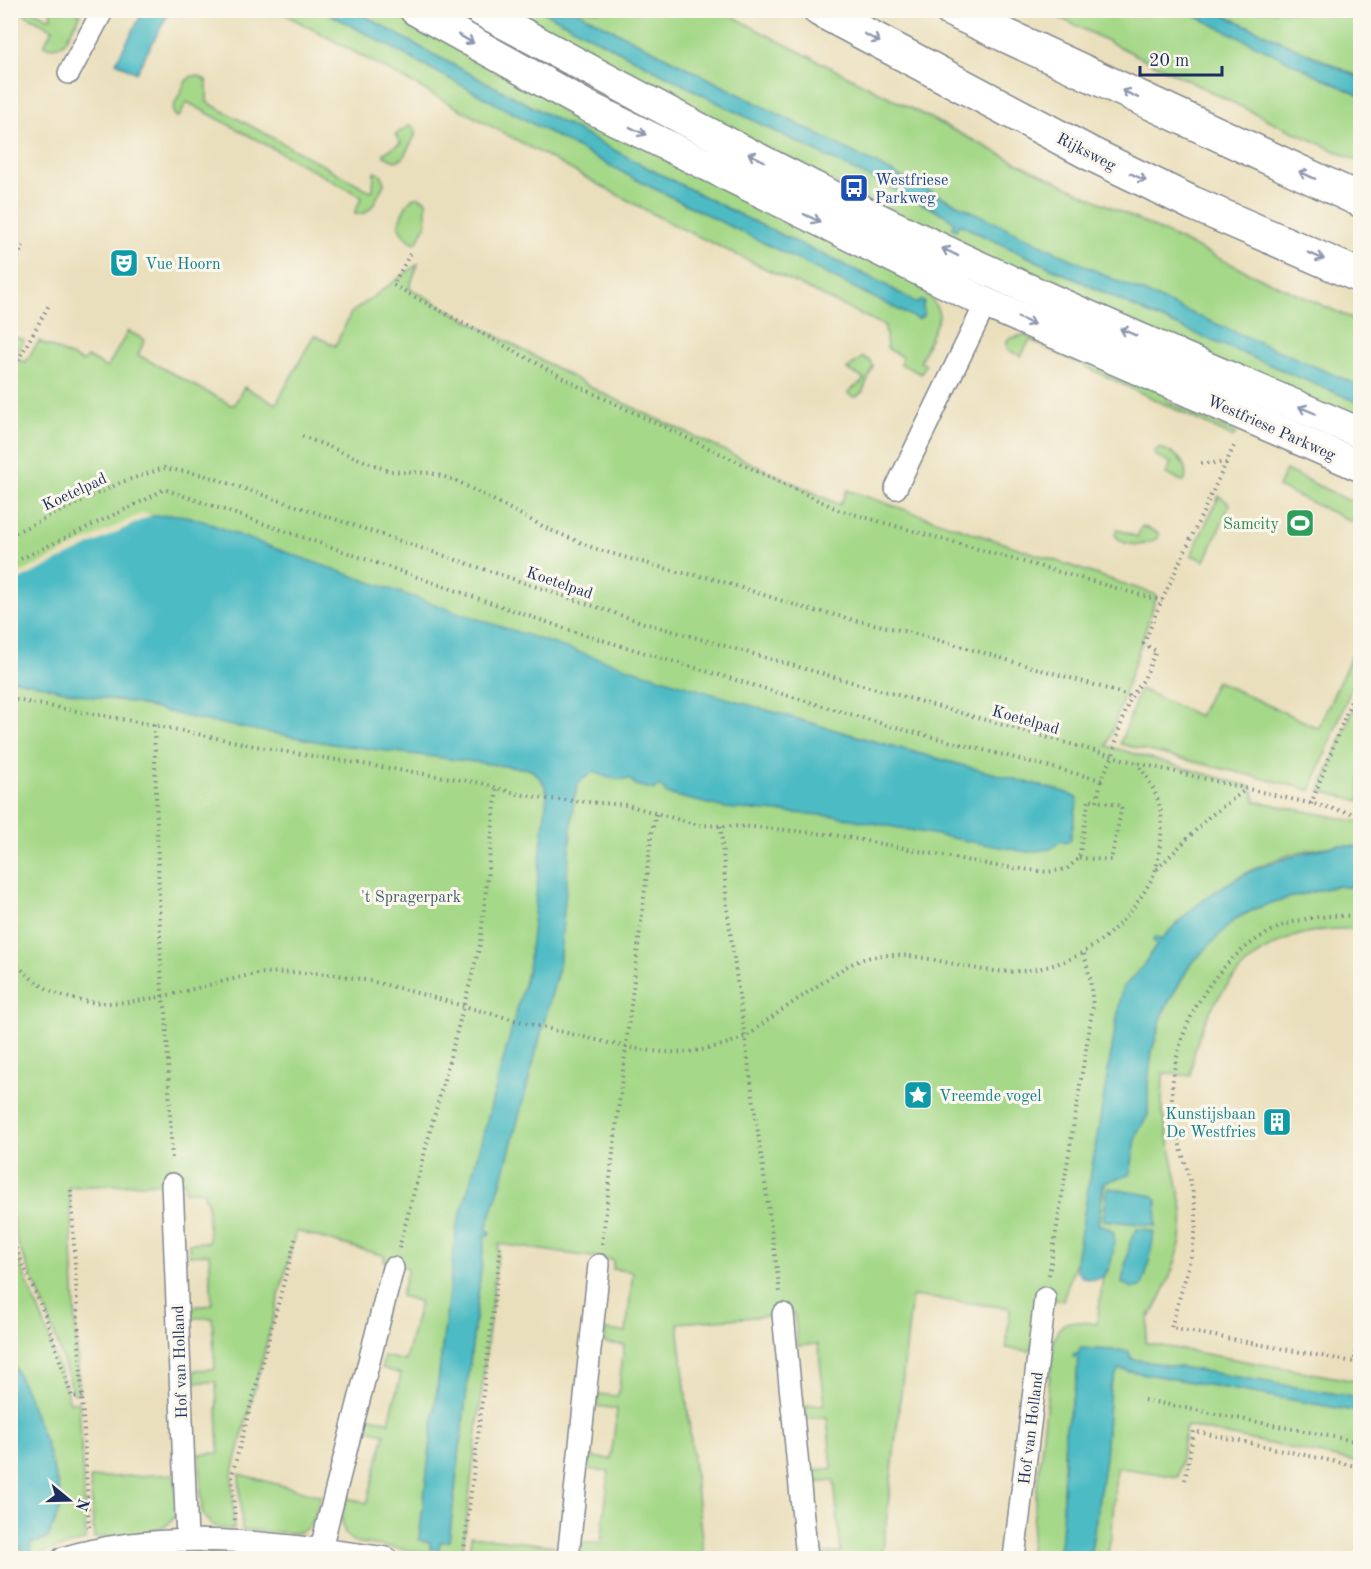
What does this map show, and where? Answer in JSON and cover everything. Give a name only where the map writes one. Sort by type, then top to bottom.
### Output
[{"type":"highway","name":"Rijksweg","points":[[820,10],[1101,159],[1192,203],[1360,276]]},
{"type":"highway","points":[[951,10],[1360,200]]},
{"type":"highway","points":[[977,10],[1050,57]]},
{"type":"street","points":[[69,73],[103,10]]},
{"type":"street","name":"Westfriese Parkweg","points":[[415,10],[587,106],[986,303],[1360,466]]},
{"type":"street","name":"Westfriese Parkweg","points":[[480,10],[600,76],[799,179],[1000,276],[1360,433]]},
{"type":"street","points":[[896,488],[1000,276]]},
{"type":"street","name":"Hof van Holland","points":[[172,1184],[186,1539]]},
{"type":"street","points":[[568,1558],[599,1265]]},
{"type":"street","points":[[321,1548],[393,1268]]},
{"type":"street","name":"Hof van Holland","points":[[1014,1558],[1046,1299]]},
{"type":"street","points":[[783,1314],[807,1558]]},
{"type":"street","points":[[63,1558],[91,1550],[186,1539],[321,1548],[386,1558]]},
{"type":"path","points":[[10,274],[23,246]]},
{"type":"path","points":[[410,254],[393,285],[582,388],[839,510],[1162,601]]},
{"type":"path","points":[[10,369],[17,362],[50,305]]},
{"type":"path","points":[[302,436],[390,471],[431,473],[455,480],[548,530],[598,550],[678,572],[711,578],[814,611],[830,612],[850,620],[906,631],[1054,674],[1097,684],[1131,697]]},
{"type":"path","points":[[1097,801],[1101,780],[1113,756],[1118,733],[1131,697],[1144,679],[1156,651],[1144,644],[1226,463]]},
{"type":"path","name":"Koetelpad","points":[[10,535],[122,482],[164,468],[204,475],[644,623],[1137,763],[1246,790]]},
{"type":"path","points":[[10,564],[164,489],[575,632],[893,727],[1101,780]]},
{"type":"path","points":[[1311,804],[1360,678]]},
{"type":"path","points":[[10,699],[275,750],[497,788],[518,794],[627,805],[698,825],[766,827],[835,835],[997,866],[1048,872],[1067,869],[1079,858],[1089,799],[1122,806],[1111,860],[1079,858]]},
{"type":"path","points":[[154,725],[162,997],[166,1011],[172,1184]]},
{"type":"path","points":[[1137,763],[1154,791],[1163,822],[1156,870]]},
{"type":"path","points":[[393,1268],[480,945],[497,788]]},
{"type":"path","points":[[10,956],[26,974],[46,989],[72,1000],[99,1004],[162,997],[255,974],[316,973],[369,980],[626,1047],[657,1053],[690,1052],[745,1037],[848,965],[871,957],[927,958],[982,970],[1032,971],[1084,954],[1109,935],[1132,909],[1156,870],[1200,825],[1246,790],[1360,815]]},
{"type":"path","points":[[599,1265],[652,831],[656,814]]},
{"type":"path","points":[[721,826],[727,908],[783,1314]]},
{"type":"path","points":[[1360,916],[1335,915],[1304,920],[1281,927],[1253,942],[1239,952],[1217,975],[1185,1030],[1178,1049],[1172,1092],[1176,1123],[1192,1189],[1196,1217],[1194,1239],[1172,1328],[1354,1362],[1358,1343],[1360,1344]]},
{"type":"path","points":[[1046,1299],[1093,1006],[1090,978],[1084,954]]},
{"type":"path","points":[[10,968],[15,962]]},
{"type":"path","points":[[71,1190],[91,1550]]},
{"type":"path","points":[[10,1225],[14,1244],[45,1316],[72,1397],[82,1396]]},
{"type":"path","points":[[237,1541],[231,1475],[297,1237]]},
{"type":"path","points":[[463,1558],[501,1245]]},
{"type":"path","points":[[1144,1400],[1360,1442]]},
{"type":"path","points":[[1185,1480],[1194,1431],[1360,1467]]},
{"type":"green space","points":[[18,11],[34,11],[48,18],[51,17],[50,11],[75,11],[81,14],[64,43],[50,47],[45,46],[45,43],[53,29]]},
{"type":"green space","points":[[279,11],[324,11],[635,179],[920,319],[924,302],[920,300],[919,304],[882,283],[646,167],[356,11],[398,11],[581,110],[921,281],[918,286],[935,304],[939,317],[920,362],[926,364],[921,374],[901,364],[902,357],[887,348],[885,326],[664,220]]},
{"type":"green space","points":[[498,11],[542,11],[730,109],[945,215],[954,222],[956,229],[958,224],[1149,314],[1360,403],[1360,427],[946,240]]},
{"type":"green space","points":[[576,11],[723,11],[1016,162],[1252,274],[1360,322],[1360,386],[1115,280],[917,185]]},
{"type":"green space","points":[[1046,11],[1185,11],[1360,96],[1360,162],[1283,127]]},
{"type":"green space","points":[[1215,11],[1360,11],[1360,77]]},
{"type":"green space","points":[[192,76],[199,76],[207,81],[207,102],[370,191],[373,190],[374,172],[382,175],[384,184],[373,205],[366,212],[355,214],[362,197],[187,102],[179,117],[176,117],[173,108],[186,81]]},
{"type":"green space","points":[[410,125],[415,130],[415,136],[402,159],[395,161],[384,156],[384,153],[401,143],[395,135]]},
{"type":"green space","points":[[414,197],[426,201],[426,225],[415,243],[404,236],[399,224],[405,208]]},
{"type":"green space","name":"'t Spragerpark","points":[[418,264],[409,288],[598,391],[840,505],[847,490],[1157,595],[1107,746],[1252,787],[1255,801],[1360,822],[1360,847],[1332,847],[1304,851],[1277,859],[1225,885],[1202,902],[1160,941],[1156,937],[1154,940],[1157,945],[1142,967],[1122,989],[1076,1262],[1063,1300],[1049,1300],[1030,1351],[1006,1348],[1010,1308],[912,1296],[882,1558],[821,1558],[820,1554],[841,1552],[834,1481],[813,1483],[812,1471],[832,1468],[827,1417],[806,1419],[805,1406],[825,1404],[818,1344],[798,1346],[794,1314],[678,1323],[704,1558],[580,1558],[581,1542],[601,1544],[609,1472],[589,1469],[590,1457],[611,1459],[617,1409],[597,1406],[598,1394],[618,1396],[624,1345],[604,1343],[606,1330],[626,1332],[633,1272],[613,1269],[613,1260],[499,1244],[462,1558],[354,1542],[343,1527],[347,1498],[367,1503],[385,1434],[365,1428],[368,1416],[389,1422],[401,1374],[382,1368],[384,1356],[405,1361],[420,1302],[401,1296],[408,1268],[397,1265],[399,1259],[393,1257],[392,1263],[384,1261],[385,1256],[296,1231],[232,1475],[234,1529],[219,1528],[211,1524],[202,1512],[199,1454],[219,1453],[216,1382],[195,1382],[195,1370],[215,1369],[212,1318],[192,1318],[191,1307],[212,1305],[209,1254],[189,1255],[189,1243],[209,1242],[207,1200],[203,1191],[185,1191],[185,1182],[69,1187],[79,1393],[74,1394],[46,1310],[17,1242],[11,1209],[10,335],[24,340],[15,357],[25,363],[39,341],[83,362],[87,357],[107,368],[128,331],[145,340],[138,355],[231,405],[234,405],[244,387],[276,404],[314,335],[335,346],[351,313]],"holes":[[[484,1244],[449,1541],[440,1542],[439,1549],[431,1542],[419,1539],[451,1274]]]},
{"type":"green space","points":[[1024,335],[1169,395],[1167,401],[1236,433],[1233,437],[1030,340],[1021,356],[1009,351],[1006,345],[1008,339]]},
{"type":"green space","points":[[863,357],[870,361],[873,367],[862,393],[855,397],[849,395],[848,392],[864,379],[847,369]]},
{"type":"green space","points":[[1159,448],[1180,459],[1185,468],[1185,481],[1166,474],[1171,463],[1155,455],[1154,452]]},
{"type":"green space","points":[[1286,470],[1360,506],[1357,524],[1278,487]]},
{"type":"green space","points":[[1219,496],[1230,504],[1205,561],[1191,555]]},
{"type":"green space","points":[[1142,526],[1158,533],[1159,536],[1149,543],[1137,545],[1125,542],[1115,535],[1117,529],[1137,537]]},
{"type":"green space","points":[[1360,638],[1360,666],[1311,790],[1120,744],[1140,689],[1199,716],[1216,681],[1318,728]]},
{"type":"green space","points":[[1360,693],[1360,801],[1320,791]]},
{"type":"green space","points":[[1335,886],[1360,888],[1360,929],[1328,930],[1296,936],[1256,957],[1238,973],[1211,1010],[1194,1054],[1191,1076],[1163,1073],[1162,1108],[1183,1210],[1182,1231],[1172,1271],[1151,1316],[1150,1314],[1145,1343],[1360,1382],[1360,1398],[1132,1359],[1128,1351],[1100,1350],[1080,1354],[1074,1357],[1078,1358],[1077,1378],[1065,1432],[1062,1534],[1057,1558],[1029,1558],[1054,1339],[1057,1331],[1066,1323],[1097,1324],[1103,1277],[1108,1270],[1108,1228],[1098,1224],[1105,1182],[1130,1175],[1137,1133],[1148,1115],[1148,1082],[1152,1051],[1164,1010],[1190,965],[1235,919],[1277,901]],"holes":[[[1108,1188],[1153,1196],[1157,1200],[1156,1226],[1103,1220]],[[1126,1260],[1150,1260],[1141,1287],[1133,1288],[1122,1283]]]},
{"type":"green space","points":[[10,1240],[45,1326],[70,1402],[79,1402],[86,1540],[27,1558],[11,1558],[11,1549],[20,1546],[23,1554],[32,1551],[30,1544],[45,1540],[61,1505],[58,1486],[26,1392],[11,1358]]},
{"type":"green space","points":[[1118,1369],[1360,1412],[1360,1463],[1186,1426],[1178,1477],[1116,1467],[1112,1532],[1107,1558],[1090,1558],[1105,1458],[1110,1387]]},
{"type":"green space","points":[[174,1474],[177,1508],[172,1520],[153,1531],[141,1534],[94,1538],[90,1478]]},
{"type":"green space","points":[[239,1474],[321,1496],[316,1515],[310,1525],[301,1532],[294,1533],[242,1530]]},
{"type":"green space","points":[[471,1536],[555,1546],[551,1558],[469,1558]]},
{"type":"green space","points":[[192,1552],[271,1555],[274,1558],[192,1558]]},
{"type":"green space","points":[[174,1553],[175,1558],[132,1558],[134,1556]]},
{"type":"water","points":[[144,10],[157,11],[167,16],[136,73],[116,62]]},
{"type":"water","points":[[324,11],[356,11],[646,167],[882,283],[918,304],[920,300],[924,302],[923,316],[917,319],[635,179]]},
{"type":"water","points":[[542,11],[576,11],[917,185],[1115,280],[1360,386],[1360,403],[1149,314],[959,224],[956,230],[952,228],[954,222],[945,215],[730,109]]},
{"type":"water","points":[[1185,11],[1215,11],[1360,78],[1360,96]]},
{"type":"water","points":[[145,515],[185,516],[199,520],[336,570],[542,640],[750,705],[960,765],[1065,792],[1078,799],[1070,841],[1059,842],[1051,849],[1027,852],[835,816],[725,808],[667,794],[661,787],[654,790],[636,785],[629,779],[615,779],[595,771],[579,782],[574,798],[559,967],[501,1183],[486,1230],[490,1231],[489,1235],[485,1235],[449,1541],[440,1542],[439,1550],[430,1549],[430,1542],[419,1540],[457,1225],[528,969],[547,795],[545,786],[529,769],[332,744],[195,719],[130,702],[87,696],[11,679],[11,581]]},
{"type":"water","points":[[1338,845],[1360,847],[1360,888],[1335,886],[1255,909],[1235,919],[1190,965],[1164,1010],[1152,1051],[1148,1082],[1148,1115],[1137,1133],[1130,1175],[1104,1182],[1098,1224],[1114,1233],[1112,1259],[1105,1274],[1100,1278],[1082,1277],[1077,1271],[1076,1261],[1122,989],[1142,967],[1157,945],[1153,940],[1156,937],[1161,940],[1200,903],[1220,888],[1240,876],[1285,858]]},
{"type":"water","points":[[1108,1188],[1153,1196],[1157,1200],[1156,1226],[1103,1220]]},
{"type":"water","points":[[1137,1229],[1154,1232],[1144,1281],[1141,1287],[1133,1288],[1122,1283],[1130,1242]]},
{"type":"water","points":[[1080,1348],[1128,1351],[1132,1359],[1360,1398],[1360,1412],[1119,1369],[1110,1387],[1105,1458],[1090,1558],[1057,1558],[1062,1534],[1065,1432],[1077,1378],[1078,1358],[1073,1357],[1074,1353],[1079,1354]]},
{"type":"water","points":[[10,1358],[46,1444],[61,1505],[48,1538],[30,1544],[32,1551],[23,1554],[20,1546],[11,1549]]},
{"type":"pier","points":[[143,513],[152,515],[11,584],[10,578]]},
{"type":"place","name":"Westfriese Parkweg","points":[[854,188]]},
{"type":"place","name":"Vue Hoorn","points":[[124,263]]},
{"type":"place","name":"Samcity","points":[[1300,523]]},
{"type":"place","name":"Vreemde vogel","points":[[918,1095]]},
{"type":"place","name":"Kunstijsbaan De Westfries","points":[[1277,1122]]}]
